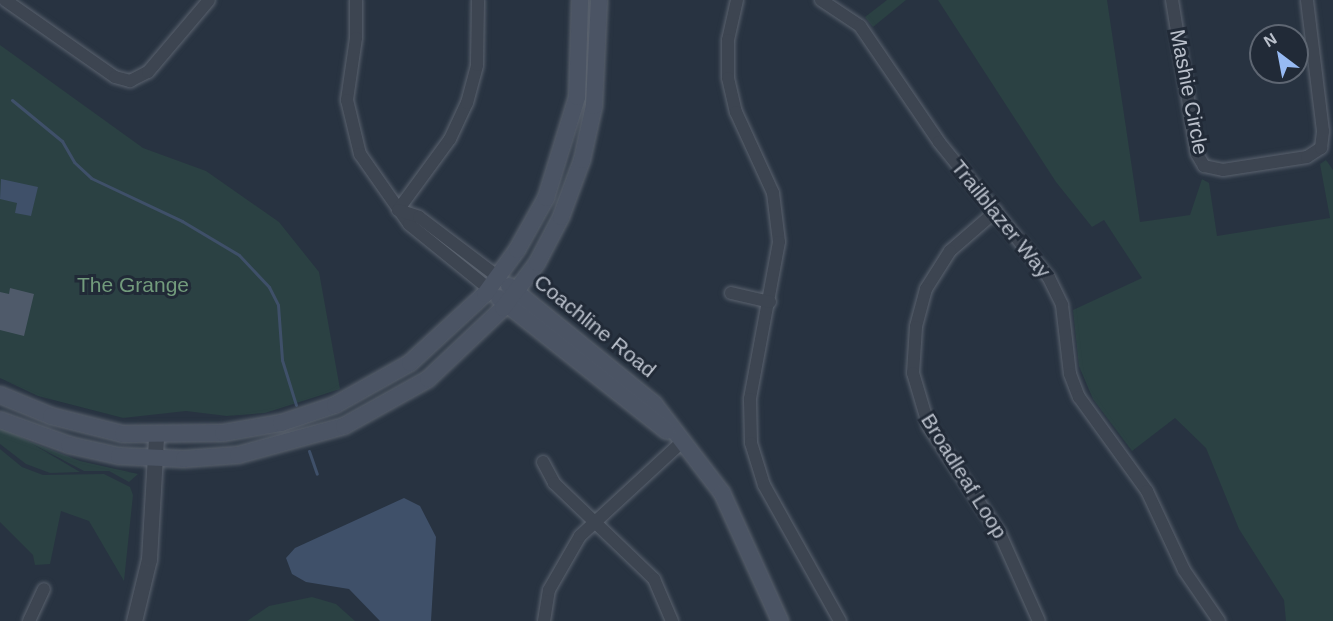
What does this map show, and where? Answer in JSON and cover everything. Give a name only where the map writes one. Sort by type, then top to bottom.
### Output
[{"type":"main road","points":[[0,395],[75,423],[156,437],[256,429],[335,405],[431,348],[493,283],[533,226],[565,146],[580,69],[580,0]]},
{"type":"main road","points":[[0,420],[69,445],[155,459],[260,451],[344,426],[428,379],[511,298],[549,240],[582,160],[598,79],[599,0]]},
{"type":"main road","name":"Coachline Road","points":[[493,283],[641,390],[733,512],[780,621]]},
{"type":"street","points":[[5,0],[96,65],[130,81],[148,72],[209,0]]},
{"type":"street","points":[[356,0],[356,38],[348,81],[349,119],[367,170],[398,210],[420,217],[493,283]]},
{"type":"street","points":[[398,210],[441,153],[467,103],[478,57],[478,0]]},
{"type":"street","points":[[737,0],[728,40],[728,78],[736,112],[765,170],[778,218],[770,302],[750,399],[756,465],[840,621]]},
{"type":"street","name":"Trailblazer Way","points":[[821,0],[860,26],[924,122],[996,211],[1057,292],[1070,374],[1079,397],[1147,491],[1184,570],[1219,621]]},
{"type":"street","name":"Mashie Circle","points":[[1172,0],[1197,154],[1204,166],[1224,170],[1307,157],[1322,148],[1307,0]]},
{"type":"street","name":"Broadleaf Loop","points":[[996,211],[950,251],[926,289],[916,327],[913,373],[929,427],[1000,534],[1039,621]]},
{"type":"street","points":[[731,293],[770,302]]},
{"type":"street","points":[[134,621],[149,559],[156,437]]},
{"type":"street","points":[[544,621],[557,573],[593,520],[682,442]]},
{"type":"street","points":[[543,462],[554,483],[654,579],[672,621]]},
{"type":"street","points":[[29,621],[44,589]]},
{"type":"green space","points":[[887,0],[906,0],[873,27],[865,17]]},
{"type":"green space","points":[[938,0],[1107,0],[1140,222],[1190,215],[1202,179],[1209,183],[1217,236],[1330,218],[1320,164],[1326,160],[1333,170],[1333,621],[1286,621],[1284,600],[1239,529],[1206,448],[1175,418],[1132,451],[1093,399],[1079,366],[1073,310],[1142,278],[1104,220],[1092,227],[1056,182]]},
{"type":"green space","name":"The Grange","points":[[0,45],[143,148],[206,171],[279,222],[319,272],[340,389],[265,413],[227,416],[186,411],[123,418],[38,396],[0,378]]},
{"type":"green space","points":[[0,428],[19,436],[80,472],[50,473],[26,464],[0,444]]},
{"type":"green space","points":[[21,438],[80,461],[138,474],[129,482],[109,471],[84,471]]},
{"type":"green space","points":[[0,449],[22,467],[43,475],[104,474],[130,487],[133,495],[124,581],[89,521],[61,511],[50,564],[35,565],[33,555],[0,522]]},
{"type":"green space","points":[[312,597],[336,604],[355,621],[247,621],[269,606]]},
{"type":"water","points":[[1,179],[38,187],[31,216],[15,213],[17,203],[0,199]]},
{"type":"water","points":[[404,498],[420,506],[436,537],[431,621],[380,621],[349,589],[306,582],[292,574],[286,558],[295,548]]},
{"type":"building","name":"The Grange","points":[[10,288],[34,294],[24,336],[0,330],[0,292],[9,294]]},
{"type":"waterway","points":[[12,100],[62,141],[74,162],[91,178],[182,221],[239,255],[269,287],[278,305],[282,360],[296,405]]},
{"type":"waterway","points":[[309,451],[317,474]]}]
